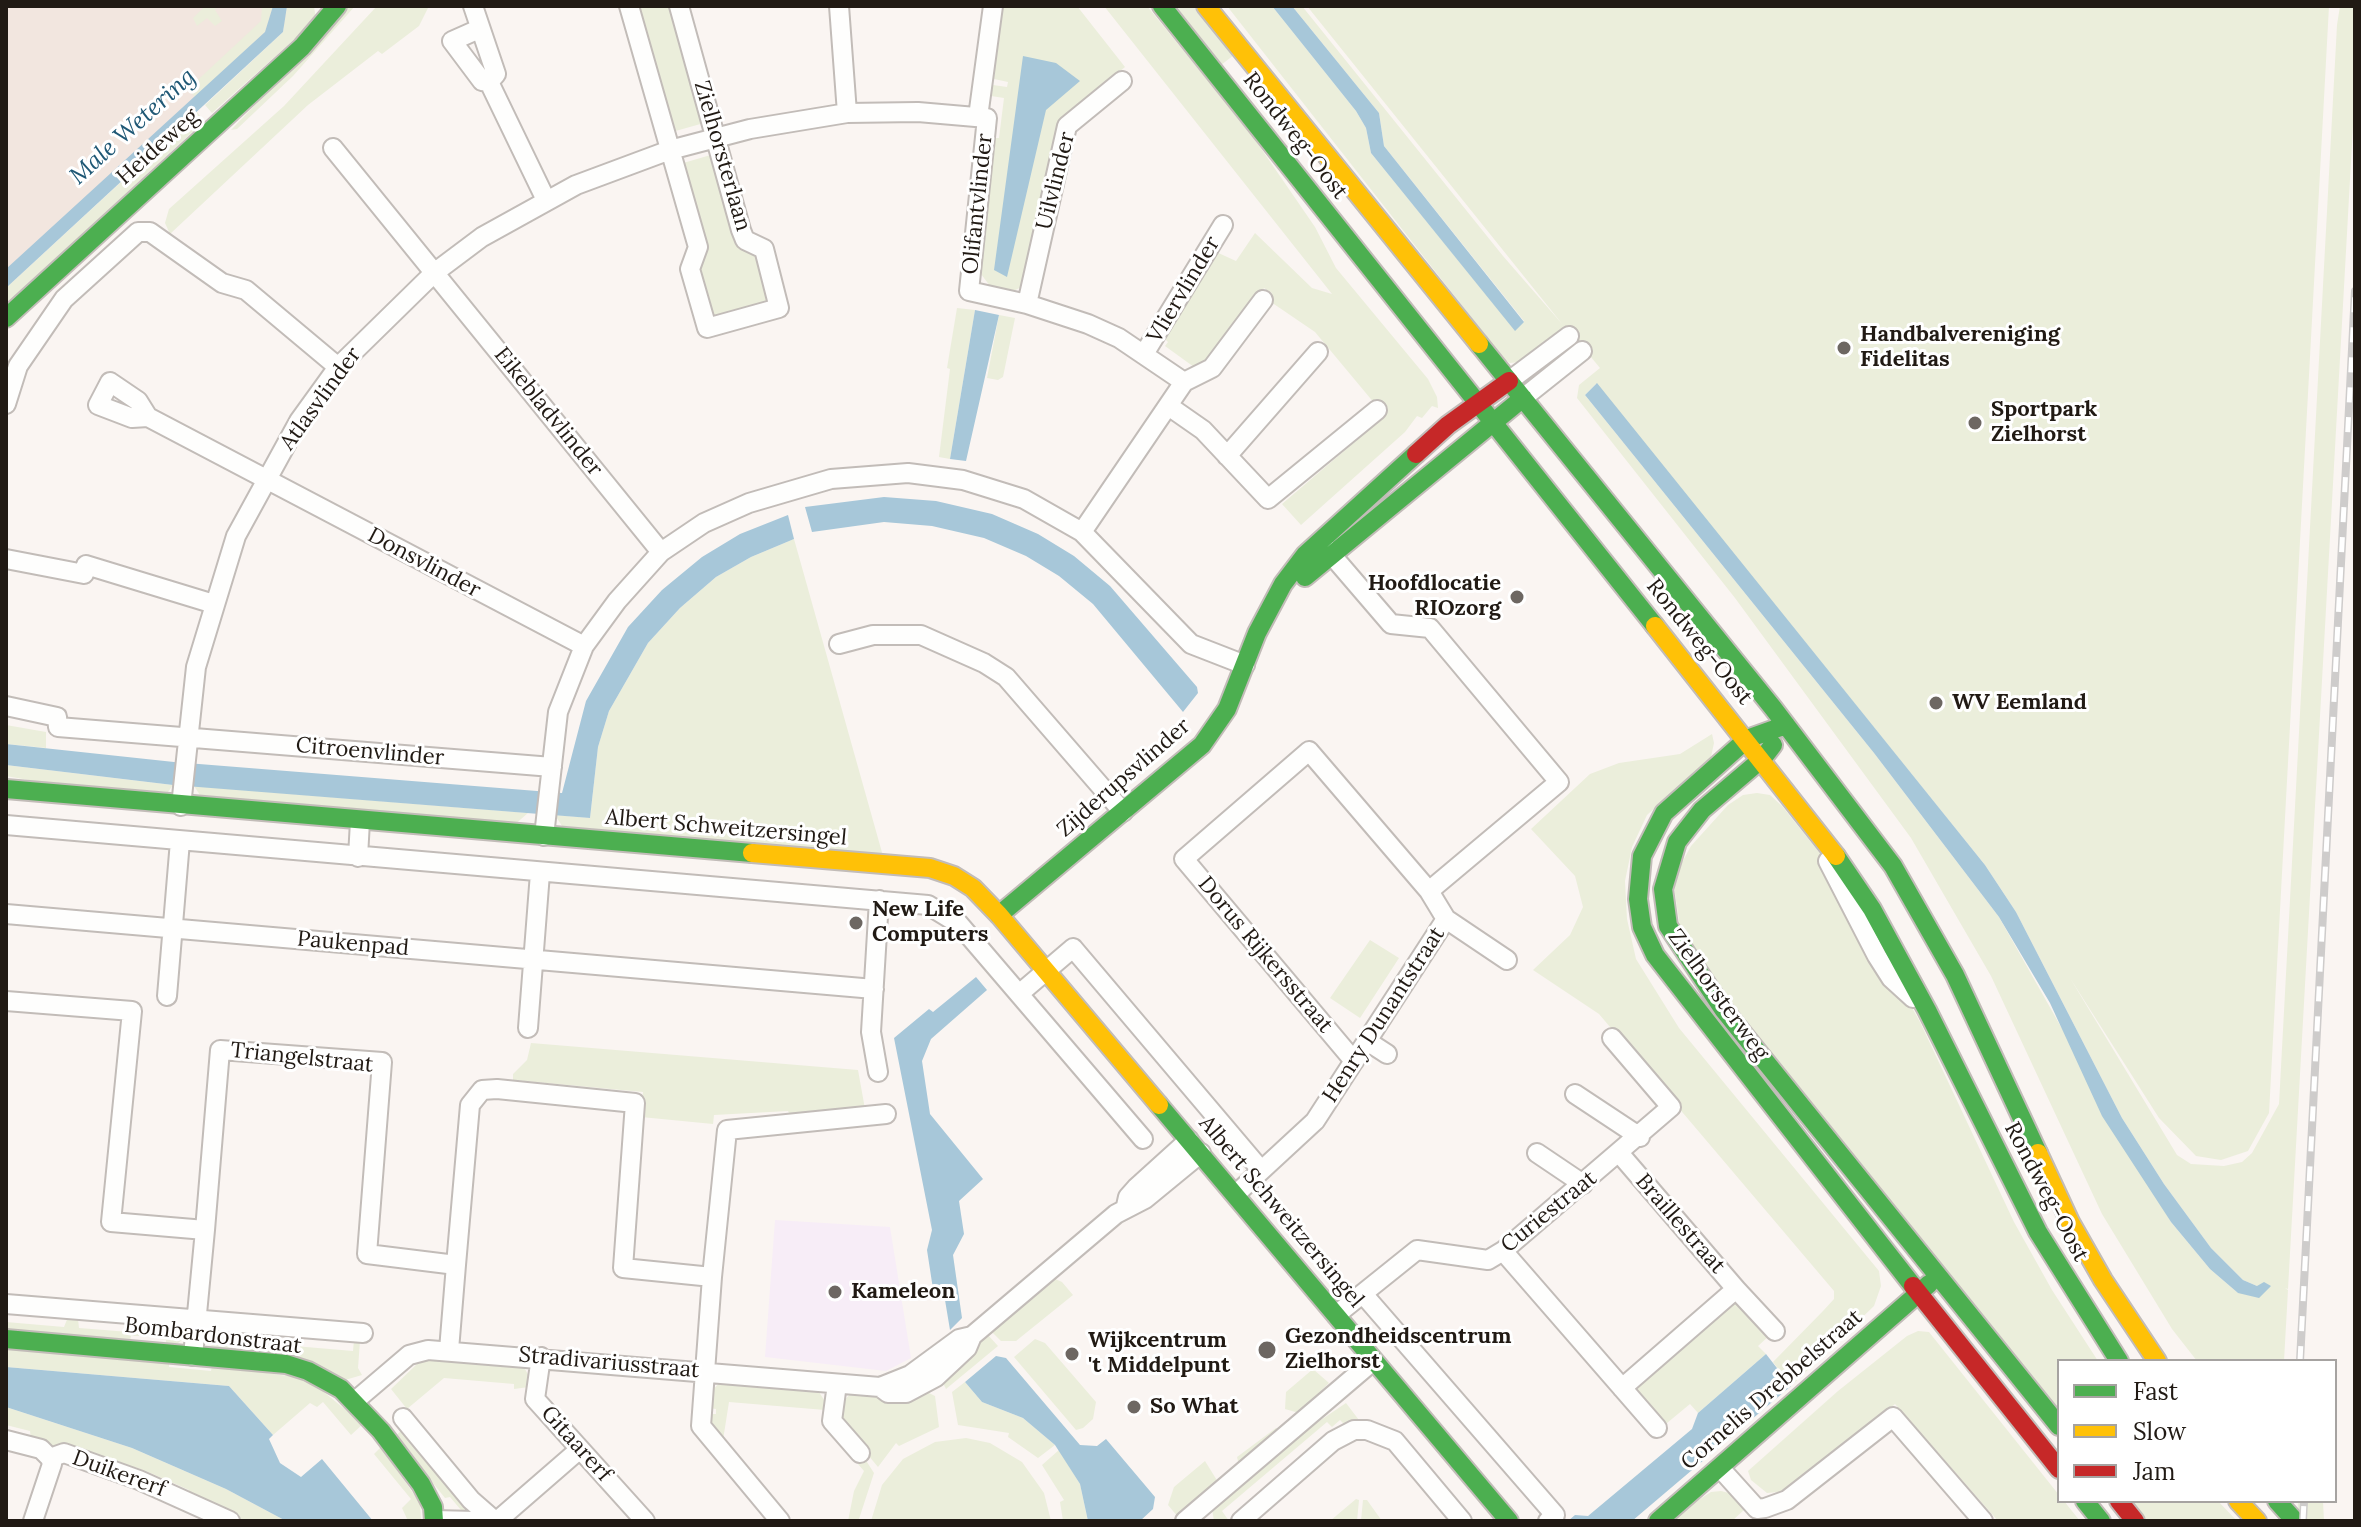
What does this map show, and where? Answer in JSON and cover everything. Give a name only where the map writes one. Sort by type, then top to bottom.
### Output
[{"type":"main road","name":"Heideweg","points":[[6,318],[302,47],[337,6]]},
{"type":"main road","name":"Rondweg-Oost","points":[[1162,6],[1816,828],[1872,909],[1927,1010],[2038,1232],[2118,1359]]},
{"type":"main road","name":"Rondweg-Oost","points":[[1206,6],[1786,725],[1867,830],[1914,901],[1955,975],[2070,1222],[2103,1280],[2156,1359]]},
{"type":"main road","name":"Zijderupsvlinder","points":[[999,915],[1202,745],[1227,709],[1269,609],[1326,547],[1475,403],[1509,381]]},
{"type":"main road","name":"Zijderupsvlinder","points":[[1326,547],[1523,398]]},
{"type":"main road","name":"Zielhorsterweg","points":[[1786,725],[1747,739],[1679,797],[1653,831],[1639,875],[1642,927],[1655,955],[1673,979],[1918,1294],[2057,1467]]},
{"type":"main road","name":"Zielhorsterweg","points":[[1786,725],[1763,758],[1702,810],[1677,842],[1663,889],[1668,926],[1723,1009],[2057,1424]]},
{"type":"main road","name":"Albert Schweitzersingel","points":[[6,789],[182,798],[360,821],[930,868],[964,881],[999,915],[1509,1521]]},
{"type":"main road","name":"Cornelis Drebbelstraat","points":[[1658,1521],[1939,1276]]},
{"type":"main road","name":"Bombardonstraat","points":[[6,1339],[286,1364],[328,1381],[355,1401],[421,1484],[433,1507],[434,1520]]},
{"type":"main road","points":[[2087,1503],[2101,1521]]},
{"type":"main road","points":[[2121,1503],[2135,1521]]},
{"type":"main road","points":[[2240,1503],[2257,1521]]},
{"type":"main road","points":[[2279,1503],[2295,1521]]},
{"type":"street","points":[[473,6],[496,74],[489,82]]},
{"type":"street","points":[[629,6],[670,150]]},
{"type":"street","name":"Zielhorsterlaan","points":[[670,150],[698,247],[690,269],[707,328],[779,308],[764,249],[745,240],[741,230],[679,6]]},
{"type":"street","points":[[839,6],[847,113]]},
{"type":"street","points":[[978,117],[993,6]]},
{"type":"street","points":[[479,29],[452,41],[482,81],[489,82]]},
{"type":"street","name":"Uilvlinder","points":[[1027,304],[1067,126],[1122,81]]},
{"type":"street","points":[[489,82],[546,200]]},
{"type":"street","name":"Olifantvlinder","points":[[716,137],[847,113],[918,112],[987,118],[969,291],[1027,304],[1088,324],[1144,354],[1184,382]]},
{"type":"street","name":"Atlasvlinder","points":[[182,798],[196,667],[236,536],[299,421],[338,367],[434,273],[482,237],[546,200],[605,173],[716,137]]},
{"type":"street","name":"Eikebladvlinder","points":[[333,148],[661,552]]},
{"type":"street","name":"Vliervlinder","points":[[1144,354],[1223,225]]},
{"type":"street","points":[[6,404],[18,366],[64,299],[138,232],[150,232],[222,283],[246,290],[338,367]]},
{"type":"street","points":[[1082,532],[1170,407],[1184,382],[1212,368],[1263,300]]},
{"type":"street","points":[[1509,381],[1569,336]]},
{"type":"street","points":[[1523,398],[1582,351]]},
{"type":"street","points":[[1227,456],[1318,352]]},
{"type":"street","points":[[1170,407],[1203,430],[1268,499],[1377,410]]},
{"type":"street","name":"Donsvlinder","points":[[148,417],[584,646]]},
{"type":"street","points":[[544,836],[558,712],[584,646],[661,552],[727,511],[793,489],[857,474],[934,475],[963,480],[1024,499],[1082,532],[1191,644],[1245,665]]},
{"type":"street","name":"Henry Dunantstraat","points":[[1236,1194],[1315,1121],[1446,919],[1429,891],[1559,782],[1430,628],[1391,624],[1326,547]]},
{"type":"street","points":[[6,559],[84,574],[86,565],[214,604]]},
{"type":"street","points":[[839,644],[873,635],[921,635],[984,663],[1006,677],[1123,812]]},
{"type":"street","name":"Citroenvlinder","points":[[6,706],[57,717],[58,727],[552,767]]},
{"type":"street","name":"Dorus Rijkersstraat","points":[[1354,1061],[1184,859],[1309,751],[1429,891]]},
{"type":"street","points":[[358,857],[360,821]]},
{"type":"street","points":[[6,825],[928,905],[948,915],[1143,1139]]},
{"type":"street","points":[[167,996],[180,841]]},
{"type":"street","points":[[528,1028],[540,873]]},
{"type":"street","points":[[878,1072],[871,1032],[879,900]]},
{"type":"street","name":"Paukenpad","points":[[6,914],[874,989]]},
{"type":"street","points":[[1446,919],[1507,960]]},
{"type":"street","name":"Albert Schweitzersingel","points":[[1019,994],[1073,948],[1261,1170]]},
{"type":"street","points":[[6,1001],[132,1011],[111,1222],[205,1230]]},
{"type":"street","name":"Curiestraat","points":[[1336,1315],[1417,1250],[1430,1249],[1488,1260],[1503,1251],[1640,1137],[1671,1107],[1612,1038]]},
{"type":"street","points":[[1367,1041],[1387,1054]]},
{"type":"street","name":"Triangelstraat","points":[[193,1356],[220,1050],[382,1062],[367,1254],[456,1265]]},
{"type":"street","points":[[449,1350],[470,1105],[482,1090],[635,1103],[623,1268],[712,1277]]},
{"type":"street","points":[[1575,1094],[1640,1137]]},
{"type":"street","points":[[780,1521],[701,1426],[727,1130],[886,1114]]},
{"type":"street","name":"Stradivariusstraat","points":[[355,1401],[409,1355],[449,1350],[880,1387],[910,1375],[959,1339],[972,1336],[1126,1206],[1145,1199],[1195,1146]]},
{"type":"street","points":[[1537,1153],[1583,1184]]},
{"type":"street","name":"Braillestraat","points":[[1620,1154],[1736,1289],[1622,1388]]},
{"type":"street","points":[[1503,1251],[1657,1428]]},
{"type":"street","points":[[1736,1289],[1775,1331]]},
{"type":"street","name":"Albert Schweitzersingel","points":[[1363,1294],[1555,1515],[1548,1521]]},
{"type":"street","name":"Bombardonstraat","points":[[6,1304],[363,1333]]},
{"type":"street","name":"Gitaarerf","points":[[541,1357],[535,1399],[645,1521]]},
{"type":"street","points":[[1193,1519],[1373,1361]]},
{"type":"street","points":[[837,1384],[832,1421],[860,1453]]},
{"type":"street","points":[[1720,1468],[1757,1509],[1765,1508],[1787,1500],[1893,1417],[1983,1521]]},
{"type":"street","points":[[403,1418],[471,1500],[496,1521],[580,1449]]},
{"type":"street","points":[[1241,1521],[1343,1434],[1367,1430],[1386,1434],[1395,1441],[1462,1521]]},
{"type":"street","name":"Duikererf","points":[[6,1440],[41,1449],[50,1458],[64,1453],[139,1480],[230,1521]]},
{"type":"street","points":[[33,1521],[52,1464],[50,1458]]},
{"type":"street","points":[[434,1520],[475,1521]]},
{"type":"shaded area","points":[[6,6],[287,6],[286,24],[6,280]]},
{"type":"shaded area","name":"Kameleon","points":[[775,1220],[890,1227],[911,1358],[886,1371],[765,1357]]},
{"type":"green space","points":[[205,6],[218,6],[215,10],[222,21],[215,26],[207,18],[197,26],[193,18]]},
{"type":"green space","points":[[262,6],[273,6],[265,32],[195,97],[188,89],[261,21]]},
{"type":"green space","points":[[287,6],[314,6],[316,20],[212,113],[205,105],[283,32]]},
{"type":"green space","points":[[349,6],[355,6],[293,76],[237,129],[231,130]]},
{"type":"green space","points":[[377,6],[429,6],[419,26],[382,54],[378,51],[308,105],[170,234],[165,223],[169,209],[284,106]]},
{"type":"green space","points":[[636,6],[671,6],[704,123],[672,132]]},
{"type":"green space","points":[[1001,6],[1077,6],[1125,67],[1059,122],[1061,125],[1024,286],[1011,292],[990,286],[978,270],[993,138],[999,138],[1004,98],[991,96],[993,85],[1007,87],[1008,82],[994,79]]},
{"type":"green space","points":[[1104,6],[1147,6],[1249,131],[1315,227],[1336,268],[1428,379],[1437,397],[1438,408],[1432,406],[1422,418],[1417,416],[1405,432],[1301,525],[1282,504],[1385,416],[1315,332],[1268,300],[1272,293],[1264,288],[1209,363],[1194,367],[1165,346],[1168,342],[1163,337],[1214,251],[1236,261],[1255,233],[1312,288],[1332,294]]},
{"type":"green space","points":[[1174,6],[1193,6],[1234,55],[1221,65]]},
{"type":"green space","name":"Sportpark Zielhorst","points":[[1227,6],[1272,6],[1356,111],[1366,128],[1371,153],[1515,330],[1524,321],[1384,146],[1379,113],[1292,6],[1302,6],[1503,256],[1563,325],[1307,6],[2329,6],[2269,1113],[2248,1151],[2221,1160],[2196,1156],[2159,1118],[2070,978],[2177,1155],[2191,1164],[2224,1166],[2242,1162],[2252,1153],[2279,1104],[2337,25],[2340,6],[2355,6],[2355,90],[2288,1289],[2285,1288],[2288,1290],[2284,1359],[2195,1359],[2172,1329],[2102,1214],[1991,976],[1911,838],[1735,598],[1577,398],[1579,385],[1600,368],[1566,327],[1520,362],[1510,363]],"holes":[[[1596,384],[1985,865],[2016,912],[2122,1118],[2164,1184],[2211,1248],[2243,1280],[2257,1286],[2238,1293],[2210,1269],[2171,1222],[1999,917],[1874,753],[1585,395]]]},
{"type":"green space","points":[[197,112],[204,121],[6,306],[6,288]]},
{"type":"green space","points":[[714,154],[756,253],[772,304],[711,321],[696,272],[706,252],[680,164]]},
{"type":"green space","points":[[957,308],[975,310],[950,459],[939,457],[950,369],[947,368]]},
{"type":"green space","points":[[999,315],[1015,318],[1003,377],[998,380],[987,378]]},
{"type":"green space","points":[[794,539],[883,856],[562,826],[555,815],[590,818],[598,747],[609,711],[648,643],[680,608],[716,577],[751,557]]},
{"type":"green space","points":[[6,725],[46,732],[46,748],[6,744]]},
{"type":"green space","points":[[1712,734],[1711,757],[1647,815],[1632,847],[1625,881],[1627,919],[1636,959],[1679,1028],[1879,1271],[1881,1286],[1874,1306],[1791,1386],[1773,1362],[1834,1299],[1834,1291],[1599,1014],[1533,970],[1570,935],[1583,907],[1575,876],[1531,829],[1590,774],[1619,763],[1680,754]]},
{"type":"green space","points":[[6,765],[173,785],[168,792],[34,781],[6,776]]},
{"type":"green space","points":[[194,786],[528,813],[513,826],[200,795]]},
{"type":"green space","points":[[1743,795],[1770,795],[1838,876],[1920,1022],[2014,1222],[2052,1290],[2097,1359],[2057,1359],[2057,1413],[1682,940],[1674,887],[1680,866],[1691,846],[1728,805]]},
{"type":"green space","points":[[1370,940],[1399,958],[1360,1018],[1330,998]]},
{"type":"green space","points":[[531,1043],[858,1070],[865,1109],[790,1115],[788,1111],[714,1115],[713,1124],[641,1117],[643,1092],[513,1080],[513,1074],[527,1060]]},
{"type":"green space","points":[[1053,1278],[1062,1282],[1073,1295],[1016,1341],[1001,1341],[992,1332]]},
{"type":"green space","points":[[1739,1300],[1770,1335],[1758,1346],[1766,1354],[1698,1413],[1690,1404],[1661,1428],[1631,1393]]},
{"type":"green space","points":[[68,1317],[78,1319],[79,1328],[142,1333],[144,1323],[156,1322],[155,1336],[131,1336],[130,1342],[6,1331],[6,1322],[64,1327]]},
{"type":"green space","points":[[162,1322],[185,1326],[187,1336],[178,1343],[166,1345],[166,1340],[160,1339]]},
{"type":"green space","points":[[208,1328],[224,1331],[224,1340],[353,1351],[354,1340],[360,1341],[358,1368],[362,1375],[345,1380],[212,1346],[204,1337]]},
{"type":"green space","points":[[1918,1331],[1929,1332],[2057,1492],[2057,1503],[2066,1503],[2080,1521],[1998,1521],[1895,1404],[1789,1491],[1767,1493],[1751,1480],[1748,1471],[1838,1391],[1907,1336]]},
{"type":"green space","points":[[988,1335],[998,1346],[946,1389],[942,1381],[946,1374]]},
{"type":"green space","points":[[1035,1339],[1045,1343],[1096,1402],[1093,1419],[1083,1428],[1076,1430],[1014,1357]]},
{"type":"green space","points":[[6,1347],[169,1361],[169,1367],[211,1371],[212,1365],[308,1379],[363,1424],[351,1435],[323,1402],[317,1407],[310,1403],[273,1435],[229,1386],[6,1367]]},
{"type":"green space","points":[[438,1358],[522,1364],[529,1376],[529,1387],[514,1389],[514,1384],[444,1378],[407,1409],[391,1389],[417,1364]]},
{"type":"green space","points":[[1313,1369],[1329,1383],[1299,1413],[1285,1409],[1286,1392]]},
{"type":"green space","points":[[721,1381],[817,1389],[828,1406],[825,1410],[729,1402],[723,1440],[709,1422],[709,1414],[716,1414],[716,1409],[709,1408],[711,1392]]},
{"type":"green space","points":[[965,1382],[982,1402],[1023,1418],[1055,1445],[1038,1458],[1008,1437],[1009,1433],[958,1425],[952,1392]]},
{"type":"green space","points":[[925,1391],[935,1396],[939,1427],[899,1446],[896,1443],[878,1467],[838,1419],[840,1405],[851,1393],[895,1399]]},
{"type":"green space","points":[[1346,1403],[1362,1424],[1347,1427],[1340,1420],[1332,1427],[1327,1422],[1222,1511],[1229,1521],[1214,1521],[1212,1509],[1306,1430]]},
{"type":"green space","points":[[6,1407],[132,1448],[226,1489],[286,1521],[237,1521],[188,1495],[189,1490],[148,1472],[135,1467],[133,1471],[31,1439],[30,1431],[6,1425]]},
{"type":"green space","points":[[405,1428],[468,1506],[466,1510],[461,1510],[450,1497],[445,1498],[395,1436]]},
{"type":"green space","points":[[1276,1428],[1280,1431],[1239,1465],[1237,1457]]},
{"type":"green space","points":[[966,1438],[990,1443],[1022,1462],[1044,1493],[1051,1521],[871,1521],[882,1485],[903,1459],[935,1442]]},
{"type":"green space","points":[[381,1447],[420,1503],[421,1521],[408,1521],[402,1508],[411,1499],[374,1454]]},
{"type":"green space","points":[[1059,1450],[1080,1484],[1088,1521],[1063,1521],[1060,1502],[1064,1500],[1042,1465]]},
{"type":"green space","points":[[865,1459],[874,1473],[859,1519],[848,1521],[854,1491],[864,1471],[858,1464]]},
{"type":"green space","points":[[1205,1461],[1218,1482],[1178,1517],[1168,1505],[1174,1487]]},
{"type":"green space","points":[[1711,1492],[1729,1493],[1744,1510],[1732,1521],[1665,1521]]},
{"type":"green space","points":[[1356,1499],[1359,1500],[1357,1521],[1330,1521]]},
{"type":"green space","points":[[1363,1500],[1367,1500],[1382,1521],[1361,1521]]},
{"type":"green space","points":[[2131,1503],[2220,1503],[2237,1521],[2145,1521]]},
{"type":"green space","points":[[2298,1503],[2323,1503],[2324,1521],[2297,1521]]},
{"type":"water","points":[[273,6],[287,6],[283,32],[6,288],[6,269],[265,32]]},
{"type":"water","points":[[1272,6],[1292,6],[1379,113],[1384,146],[1524,322],[1515,331],[1371,153],[1366,128],[1356,111]]},
{"type":"water","points":[[1023,56],[1056,63],[1080,81],[1046,110],[1007,277],[994,270]]},
{"type":"water","points":[[975,310],[999,315],[966,461],[950,459]]},
{"type":"water","points":[[1597,383],[1985,865],[2016,912],[2122,1118],[2164,1184],[2211,1248],[2243,1280],[2257,1286],[2264,1282],[2271,1286],[2259,1298],[2238,1293],[2210,1269],[2171,1222],[2102,1116],[2050,1003],[1999,917],[1874,753],[1585,395]]},
{"type":"water","points":[[884,497],[936,501],[992,514],[1038,534],[1074,556],[1110,586],[1197,687],[1198,693],[1183,712],[1093,604],[1059,576],[1026,556],[984,538],[932,526],[884,522],[812,532],[805,507]]},
{"type":"water","points":[[788,515],[794,539],[751,557],[716,577],[680,608],[648,643],[609,711],[598,747],[590,818],[173,785],[6,765],[6,744],[174,762],[562,793],[586,701],[628,627],[662,590],[702,557],[740,534]]},
{"type":"water","points":[[976,977],[987,990],[931,1039],[922,1061],[930,1114],[983,1179],[959,1201],[964,1234],[953,1255],[962,1318],[950,1330],[943,1288],[933,1289],[927,1250],[932,1230],[894,1038],[929,1009],[933,1012]]},
{"type":"water","points":[[1766,1354],[1791,1386],[1632,1521],[1568,1521],[1575,1515],[1588,1516],[1692,1429],[1698,1413]]},
{"type":"water","points":[[996,1356],[1006,1358],[1080,1445],[1097,1446],[1106,1439],[1155,1497],[1153,1509],[1140,1521],[1088,1521],[1080,1484],[1055,1445],[1023,1418],[982,1402],[965,1382]]},
{"type":"water","points":[[6,1367],[229,1386],[273,1435],[269,1439],[280,1463],[301,1477],[322,1459],[373,1521],[286,1521],[226,1489],[132,1448],[6,1407]]},
{"type":"railway","points":[[2300,1359],[2355,291]]},
{"type":"railway","points":[[2303,1521],[2304,1503]]},
{"type":"traffic: fast","points":[[6,318],[302,47],[337,6]]},
{"type":"traffic: fast","points":[[1162,6],[1655,626]]},
{"type":"traffic: fast","points":[[1479,344],[1773,708],[1893,866],[1955,975],[2038,1153]]},
{"type":"traffic: fast","points":[[1305,577],[1523,398]]},
{"type":"traffic: fast","points":[[999,915],[1202,745],[1227,709],[1257,633],[1283,584],[1305,555],[1416,454]]},
{"type":"traffic: fast","points":[[1786,725],[1747,739],[1664,813],[1642,856],[1638,899],[1642,927],[1655,955],[1913,1286]]},
{"type":"traffic: fast","points":[[1773,745],[1763,758],[1702,810],[1677,842],[1663,889],[1668,926],[1723,1009],[2057,1424]]},
{"type":"traffic: fast","points":[[6,789],[752,853]]},
{"type":"traffic: fast","points":[[1836,856],[1872,909],[1927,1010],[2038,1232],[2118,1359]]},
{"type":"traffic: fast","points":[[1159,1105],[1509,1521]]},
{"type":"traffic: fast","points":[[1658,1521],[1929,1284]]},
{"type":"traffic: fast","points":[[6,1339],[286,1364],[308,1371],[341,1389],[381,1431],[421,1484],[433,1507],[434,1521]]},
{"type":"traffic: fast","points":[[2087,1503],[2101,1521]]},
{"type":"traffic: fast","points":[[2279,1503],[2295,1521]]},
{"type":"traffic: slow","points":[[1206,6],[1479,344]]},
{"type":"traffic: slow","points":[[1655,626],[1836,856]]},
{"type":"traffic: slow","points":[[752,853],[930,868],[954,876],[973,888],[999,915],[1159,1105]]},
{"type":"traffic: slow","points":[[2038,1153],[2070,1222],[2103,1280],[2156,1359]]},
{"type":"traffic: slow","points":[[2240,1503],[2257,1521]]},
{"type":"traffic: jam","points":[[1416,454],[1448,425],[1509,381]]},
{"type":"traffic: jam","points":[[1913,1286],[2057,1466]]},
{"type":"traffic: jam","points":[[2121,1503],[2135,1521]]},
{"type":"place","name":"Handbalvereniging Fidelitas","points":[[1844,348]]},
{"type":"place","name":"Sportpark Zielhorst","points":[[1975,423]]},
{"type":"place","name":"Hoofdlocatie RIOzorg","points":[[1517,597]]},
{"type":"place","name":"WV Eemland","points":[[1936,703]]},
{"type":"place","name":"New Life Computers","points":[[856,923]]},
{"type":"place","name":"Kameleon","points":[[835,1292]]},
{"type":"place","name":"Gezondheidscentrum Zielhorst","points":[[1267,1350]]},
{"type":"place","name":"Wijkcentrum 't Middelpunt","points":[[1072,1354]]},
{"type":"place","name":"So What","points":[[1134,1407]]},
{"type":"water label","name":"Male Wetering","points":[[133,127]]}]
